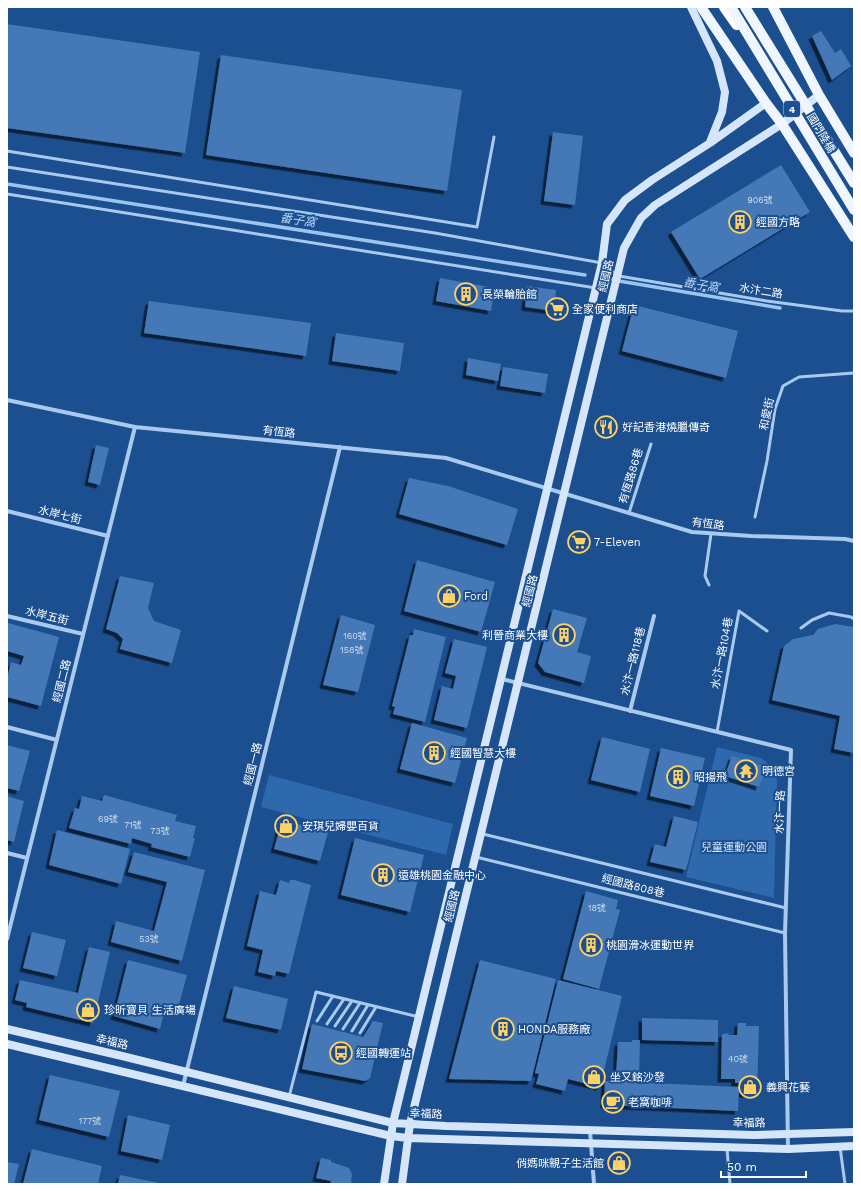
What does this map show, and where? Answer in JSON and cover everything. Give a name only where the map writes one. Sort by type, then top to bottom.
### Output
[{"type":"highway","points":[[725,7],[751,42]]},
{"type":"main road","name":"4","points":[[701,7],[766,103],[782,124],[854,237]]},
{"type":"main road","name":"國門陸橋","points":[[731,7],[854,210]]},
{"type":"main road","name":"國門陸橋","points":[[745,7],[854,183]]},
{"type":"main road","points":[[773,7],[819,95],[854,153]]},
{"type":"street","points":[[691,7],[717,61],[725,92],[722,112],[710,143]]},
{"type":"street","name":"經國路","points":[[402,1184],[410,1124],[519,683],[624,248],[640,218],[655,205],[782,124],[819,95]]},
{"type":"street","name":"經國路","points":[[384,1184],[393,1122],[596,288],[602,262],[607,224],[625,200],[652,180],[710,143],[766,103]]},
{"type":"street","name":"有恆路","points":[[7,400],[135,427],[446,458],[692,532],[845,539],[854,541]]},
{"type":"street","name":"經國二路","points":[[7,939],[135,427]]},
{"type":"street","name":"經國一路","points":[[183,1086],[340,447]]},
{"type":"street","name":"水岸七街","points":[[7,511],[108,536]]},
{"type":"street","name":"水岸五街","points":[[7,616],[83,634]]},
{"type":"street","name":"水汴一路118巷","points":[[630,710],[654,616]]},
{"type":"street","name":"水汴一路","points":[[502,679],[791,750],[785,933],[788,1149]]},
{"type":"street","points":[[7,727],[57,740]]},
{"type":"street","points":[[7,853],[27,858]]},
{"type":"street","name":"幸福路","points":[[7,1030],[393,1122],[410,1124],[756,1135],[854,1132]]},
{"type":"street","points":[[7,1044],[391,1136],[408,1138],[788,1149],[854,1146]]},
{"type":"street","points":[[590,1130],[594,1184]]},
{"type":"lane","points":[[7,151],[477,228],[494,137]]},
{"type":"lane","points":[[7,167],[435,233],[602,262],[618,276],[596,288],[7,194]]},
{"type":"lane","name":"水汴二路","points":[[618,276],[767,301],[842,311],[854,311]]},
{"type":"lane","name":"和愛街","points":[[755,517],[767,461],[775,409],[783,386],[799,377],[854,373]]},
{"type":"lane","name":"有恆路86巷","points":[[630,513],[651,444]]},
{"type":"lane","points":[[709,585],[705,576],[710,534]]},
{"type":"lane","name":"水汴一路104巷","points":[[717,732],[740,611],[767,631]]},
{"type":"lane","points":[[801,628],[812,620],[829,613],[851,617],[854,619]]},
{"type":"lane","name":"經國路808巷","points":[[481,834],[786,908]]},
{"type":"lane","name":"經國路808巷","points":[[476,857],[785,933]]},
{"type":"lane","points":[[289,1097],[316,992],[419,1017]]},
{"type":"lane","points":[[317,1021],[333,996]]},
{"type":"lane","points":[[327,1024],[344,999]]},
{"type":"lane","points":[[335,1026],[352,1001]]},
{"type":"lane","points":[[343,1029],[360,1003]]},
{"type":"lane","points":[[352,1031],[368,1005]]},
{"type":"lane","points":[[360,1033],[376,1007]]},
{"type":"lane","points":[[727,1147],[730,1184]]},
{"type":"lane","points":[[840,1147],[845,1184]]},
{"type":"green space","name":"兒童運動公園","points":[[717,747],[761,758],[774,769],[777,778],[774,898],[686,877]]},
{"type":"green space","points":[[269,775],[453,824],[446,855],[261,807]]},
{"type":"building","points":[[7,24],[200,52],[185,153],[7,128]]},
{"type":"building","points":[[821,31],[835,53],[841,49],[851,66],[832,80],[812,36]]},
{"type":"building","points":[[221,55],[462,90],[447,191],[206,155]]},
{"type":"building","points":[[553,132],[583,136],[575,205],[544,201]]},
{"type":"building","name":"經國方略","points":[[781,165],[810,212],[700,279],[671,232]]},
{"type":"building","name":"長榮輪胎館","points":[[440,278],[495,288],[491,311],[436,301]]},
{"type":"building","points":[[527,286],[556,290],[554,311],[525,307]]},
{"type":"building","points":[[149,301],[311,323],[306,356],[144,333]]},
{"type":"building","points":[[634,305],[738,331],[726,378],[622,351]]},
{"type":"building","points":[[336,333],[404,343],[400,371],[332,361]]},
{"type":"building","points":[[468,358],[501,364],[498,381],[466,375]]},
{"type":"building","points":[[503,367],[548,374],[545,393],[500,386]]},
{"type":"building","points":[[96,445],[109,448],[100,485],[88,482]]},
{"type":"building","points":[[409,478],[448,486],[518,509],[507,545],[399,514]]},
{"type":"building","name":"Ford","points":[[417,560],[495,582],[481,632],[404,611]]},
{"type":"building","points":[[120,576],[154,583],[148,608],[154,621],[181,630],[172,663],[120,649],[123,639],[117,633],[106,629]]},
{"type":"building","name":"利晉商業大樓","points":[[553,609],[587,618],[577,652],[591,656],[584,683],[545,672],[538,663]]},
{"type":"building","points":[[341,615],[375,625],[358,692],[323,685]]},
{"type":"building","points":[[8,623],[59,637],[41,706],[7,697],[7,679],[11,662],[21,665],[24,656],[7,651]]},
{"type":"building","points":[[835,624],[854,627],[854,753],[834,749],[840,716],[772,700],[784,646],[793,639],[813,635],[818,629]]},
{"type":"building","points":[[414,629],[446,637],[425,722],[393,714],[395,707],[392,706],[410,635],[413,635]]},
{"type":"building","points":[[454,639],[487,647],[467,728],[434,720],[442,686],[453,689],[456,676],[445,673]]},
{"type":"building","name":"經國智慧大樓","points":[[412,723],[467,738],[455,783],[400,769]]},
{"type":"building","points":[[602,737],[650,749],[640,792],[591,780]]},
{"type":"building","points":[[7,745],[30,751],[19,791],[7,788]]},
{"type":"building","name":"昭揚飛","points":[[661,748],[705,758],[694,806],[650,796]]},
{"type":"building","name":"明德宮","points":[[732,756],[766,767],[759,787],[725,776]]},
{"type":"building","points":[[104,795],[177,815],[175,821],[196,826],[193,838],[195,838],[190,857],[151,847],[152,844],[132,838],[131,844],[69,828],[75,808],[79,809],[82,796],[102,801]]},
{"type":"building","points":[[7,796],[24,801],[14,842],[7,840]]},
{"type":"building","points":[[674,816],[698,822],[686,870],[650,862],[655,844],[666,847]]},
{"type":"building","points":[[282,820],[328,832],[320,861],[274,849]]},
{"type":"building","points":[[57,830],[130,849],[121,884],[49,865]]},
{"type":"building","name":"遠雄桃園金融中心","points":[[355,838],[424,855],[410,912],[341,895]]},
{"type":"building","points":[[134,852],[205,870],[182,961],[111,942],[116,921],[154,931],[167,882],[128,872]]},
{"type":"building","points":[[280,880],[289,883],[290,880],[294,880],[311,885],[289,974],[276,971],[275,976],[258,972],[263,950],[247,946],[260,891],[276,895]]},
{"type":"building","name":"桃園滑冰運動世界","points":[[586,891],[618,900],[616,909],[620,910],[599,989],[563,979]]},
{"type":"building","points":[[32,932],[66,940],[57,976],[23,968]]},
{"type":"building","points":[[89,947],[110,952],[93,1023],[26,1007],[27,1003],[15,1000],[20,980],[78,993]]},
{"type":"building","points":[[128,960],[187,975],[177,1012],[165,1009],[160,1029],[114,1016]]},
{"type":"building","name":"HONDA服務廠","points":[[480,960],[556,979],[531,1081],[449,1079]]},
{"type":"building","points":[[558,980],[622,996],[600,1087],[568,1079],[565,1091],[536,1084],[539,1074],[535,1073]]},
{"type":"building","points":[[234,986],[288,999],[281,1030],[226,1018]]},
{"type":"building","points":[[642,1018],[718,1020],[718,1042],[642,1040]]},
{"type":"building","name":"經國轉運站","points":[[373,1021],[383,1023],[370,1078],[365,1081],[302,1069],[312,1024],[363,1037]]},
{"type":"building","points":[[738,1023],[746,1023],[746,1026],[759,1026],[757,1094],[742,1094],[743,1083],[735,1083],[735,1079],[721,1079],[722,1034],[729,1033],[728,1035],[737,1035]]},
{"type":"building","points":[[632,1040],[640,1040],[639,1078],[616,1077],[618,1042],[632,1042]]},
{"type":"building","points":[[50,1075],[120,1091],[109,1137],[39,1120]]},
{"type":"building","points":[[605,1081],[739,1087],[738,1111],[604,1105]]},
{"type":"building","points":[[128,1115],[170,1125],[162,1160],[121,1151]]},
{"type":"building","points":[[32,1149],[102,1166],[98,1184],[23,1184]]},
{"type":"building","points":[[321,1158],[331,1160],[331,1162],[349,1168],[352,1174],[351,1184],[330,1184],[331,1181],[316,1178]]},
{"type":"building","points":[[7,1162],[19,1164],[14,1184],[7,1184]]},
{"type":"building","points":[[120,1175],[159,1183],[159,1184],[118,1184]]},
{"type":"waterway","name":"番子窩","points":[[7,184],[585,275]]},
{"type":"waterway","name":"番子窩","points":[[619,281],[780,308]]},
{"type":"place","name":"經國方略","points":[[740,222]]},
{"type":"place","name":"長榮輪胎館","points":[[466,294]]},
{"type":"place","name":"全家便利商店","points":[[557,309]]},
{"type":"place","name":"好記香港燒臘傳奇","points":[[606,427]]},
{"type":"place","name":"7-Eleven","points":[[579,542]]},
{"type":"place","name":"Ford","points":[[449,596]]},
{"type":"place","name":"利晉商業大樓","points":[[564,635]]},
{"type":"place","name":"經國智慧大樓","points":[[434,753]]},
{"type":"place","name":"明德宮","points":[[746,771]]},
{"type":"place","name":"昭揚飛","points":[[678,777]]},
{"type":"place","name":"安琪兒婦嬰百貨","points":[[286,826]]},
{"type":"place","name":"遠雄桃園金融中心","points":[[383,875]]},
{"type":"place","name":"桃園滑冰運動世界","points":[[591,945]]},
{"type":"place","name":"珍昕寶貝 生活廣場","points":[[88,1010]]},
{"type":"place","name":"HONDA服務廠","points":[[503,1029]]},
{"type":"place","name":"經國轉運站","points":[[341,1053]]},
{"type":"place","name":"坐又銘沙發","points":[[594,1077]]},
{"type":"place","name":"義興花藝","points":[[750,1087]]},
{"type":"place","name":"老窩咖啡","points":[[613,1102]]},
{"type":"place","name":"俏媽咪親子生活館","points":[[619,1163]]}]
